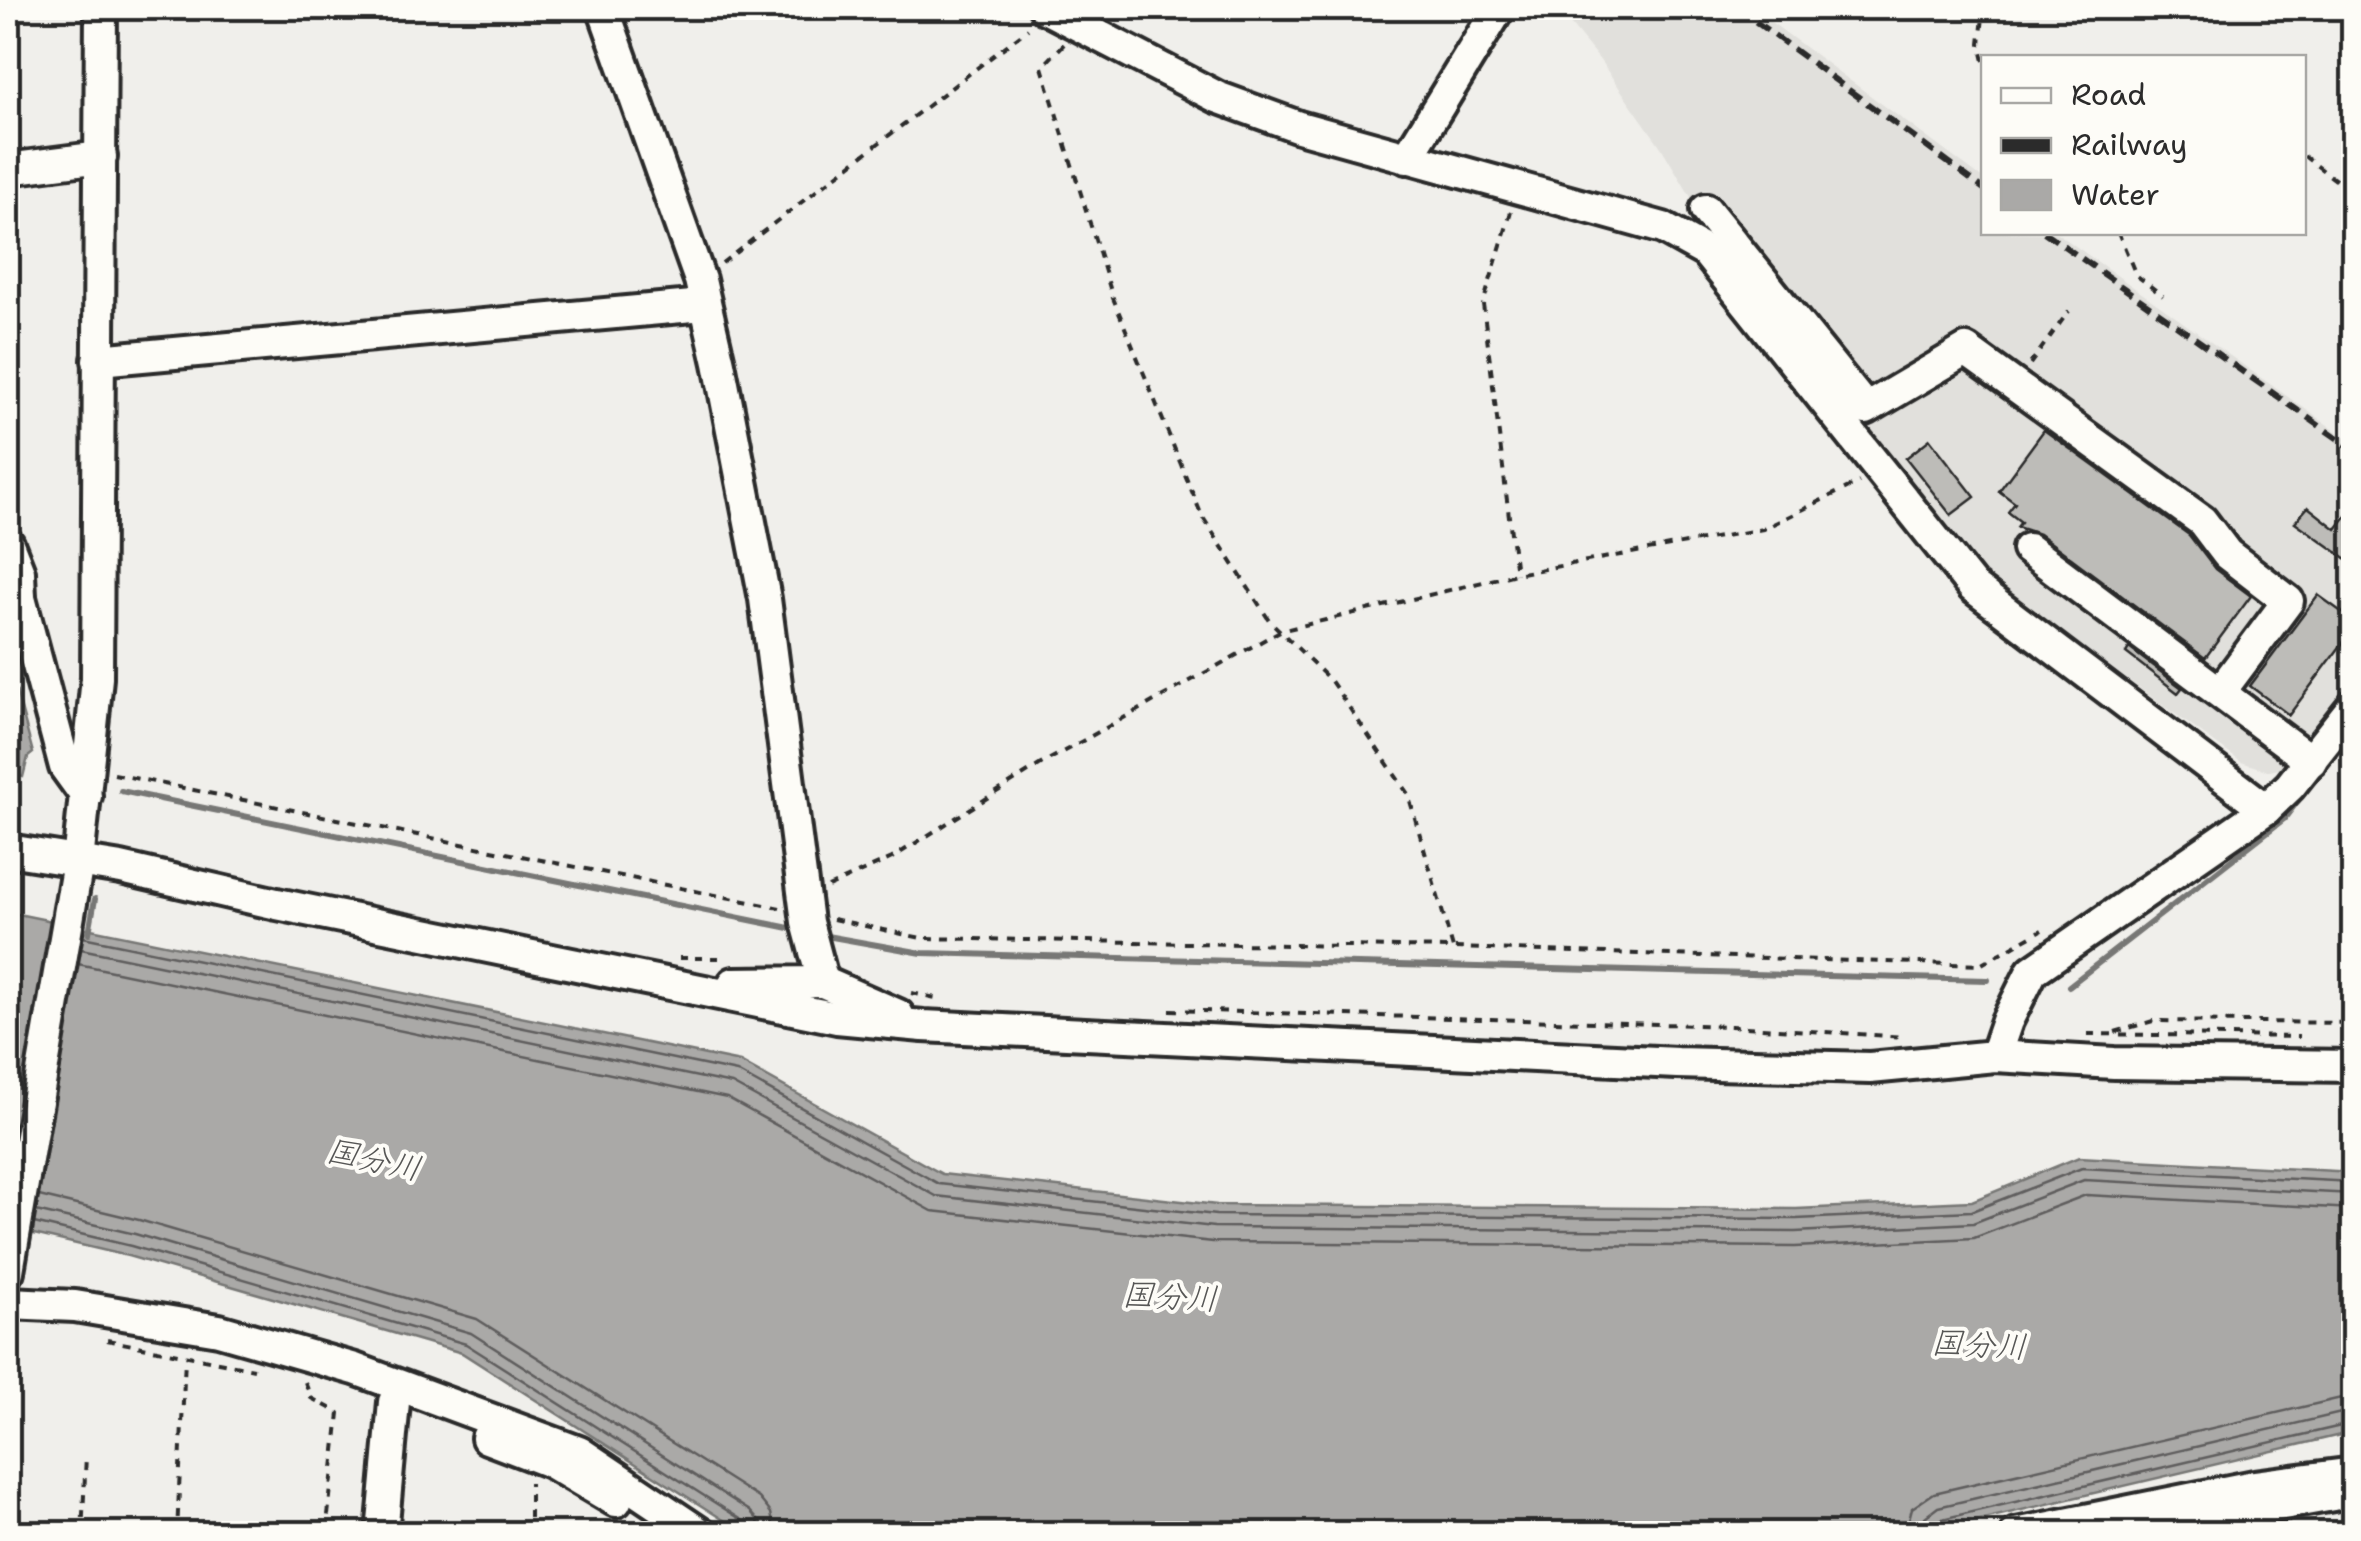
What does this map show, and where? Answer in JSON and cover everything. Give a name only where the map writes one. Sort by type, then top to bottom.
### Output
[{"type":"street","points":[[8,1271],[76,872],[97,678],[101,8]]},
{"type":"street","points":[[602,8],[702,292],[719,363],[765,599],[806,911],[820,972]]},
{"type":"street","points":[[1407,158],[1499,8]]},
{"type":"street","points":[[1048,9],[1217,97],[1298,127],[1663,228],[1706,252],[1973,587],[2266,809]]},
{"type":"street","points":[[8,169],[101,158]]},
{"type":"street","points":[[1706,210],[1866,409],[1966,350],[2202,521],[2226,554],[2288,601],[2220,692]]},
{"type":"street","points":[[98,360],[702,292]]},
{"type":"street","points":[[8,544],[19,572],[14,599],[66,767],[86,796]]},
{"type":"street","points":[[2028,550],[2311,761]]},
{"type":"street","points":[[1995,1056],[2007,1020],[2032,972],[2266,809],[2311,761],[2354,705]]},
{"type":"street","points":[[8,850],[76,872],[675,971],[837,1018],[923,1026],[1665,1063],[1870,1068],[1995,1056],[2354,1066]]},
{"type":"street","points":[[675,971],[820,972],[923,1026]]},
{"type":"street","points":[[19,1304],[56,1318],[204,1344],[296,1370],[361,1380],[394,1402],[531,1455],[588,1484],[668,1534]]},
{"type":"street","points":[[19,1304],[75,1306],[220,1330],[579,1452],[701,1534]]},
{"type":"street","points":[[382,1534],[394,1402]]},
{"type":"street","points":[[2016,1534],[2254,1486],[2354,1473]]},
{"type":"street","points":[[2120,1534],[2354,1492]]},
{"type":"path","points":[[1983,55],[1984,8]]},
{"type":"path","points":[[702,292],[1048,9]]},
{"type":"path","points":[[1080,26],[1042,67],[1113,298],[1202,516],[1269,620],[1332,681],[1408,794],[1453,948]]},
{"type":"path","points":[[2306,158],[2354,194]]},
{"type":"path","points":[[1516,574],[1482,304],[1518,188]]},
{"type":"path","points":[[2119,235],[2136,276],[2163,296]]},
{"type":"path","points":[[2014,386],[2069,312]]},
{"type":"path","points":[[806,911],[1040,764],[1280,631],[1516,574],[1764,530],[1881,472]]},
{"type":"path","points":[[114,757],[114,776],[806,911],[921,938],[1453,948],[1980,965],[2048,927]]},
{"type":"path","points":[[675,971],[725,958]]},
{"type":"path","points":[[902,991],[949,1001]]},
{"type":"path","points":[[1160,1010],[1730,1026],[1904,1036]]},
{"type":"path","points":[[2107,1034],[2154,1020],[2354,1023]]},
{"type":"path","points":[[2072,1036],[2316,1038]]},
{"type":"path","points":[[107,1340],[246,1370],[296,1370],[311,1398],[338,1413],[326,1534]]},
{"type":"path","points":[[178,1534],[185,1356]]},
{"type":"path","points":[[530,1534],[531,1455]]},
{"type":"path","points":[[82,1534],[86,1456]]},
{"type":"shaded area","points":[[1557,8],[1752,8],[1981,178],[1981,235],[2060,235],[2353,443],[2353,675],[2280,769],[2269,771],[2241,762],[1989,579],[1722,249],[1661,147],[1599,59]]},
{"type":"water","points":[[8,660],[33,753],[28,757],[23,777],[8,773]]},
{"type":"water","name":"国分川","points":[[8,912],[740,1062],[942,1174],[1217,1205],[1796,1209],[1972,1201],[2079,1157],[2353,1172],[2353,1432],[1924,1533],[744,1533],[462,1353],[128,1256],[8,1228]]},
{"type":"building","points":[[2044,430],[2189,535],[2215,569],[2251,596],[2205,658],[2039,534],[2017,527],[2021,522],[2008,512],[2015,503],[1999,491]]},
{"type":"building","points":[[1930,439],[1975,497],[1951,515],[1906,458]]},
{"type":"building","points":[[2354,506],[2354,564],[2295,522],[2308,507],[2336,529]]},
{"type":"building","points":[[2318,595],[2354,621],[2354,628],[2289,715],[2250,686]]},
{"type":"building","points":[[2129,648],[2182,688],[2178,693],[2126,653]]},
{"type":"waterway","points":[[2069,986],[2284,819],[2310,785]]},
{"type":"waterway","points":[[121,791],[799,930]]},
{"type":"waterway","points":[[89,933],[95,899]]},
{"type":"waterway","points":[[821,935],[922,953],[1988,980]]},
{"type":"railway","points":[[1737,8],[1981,187]]},
{"type":"railway","points":[[2048,235],[2354,450]]}]
